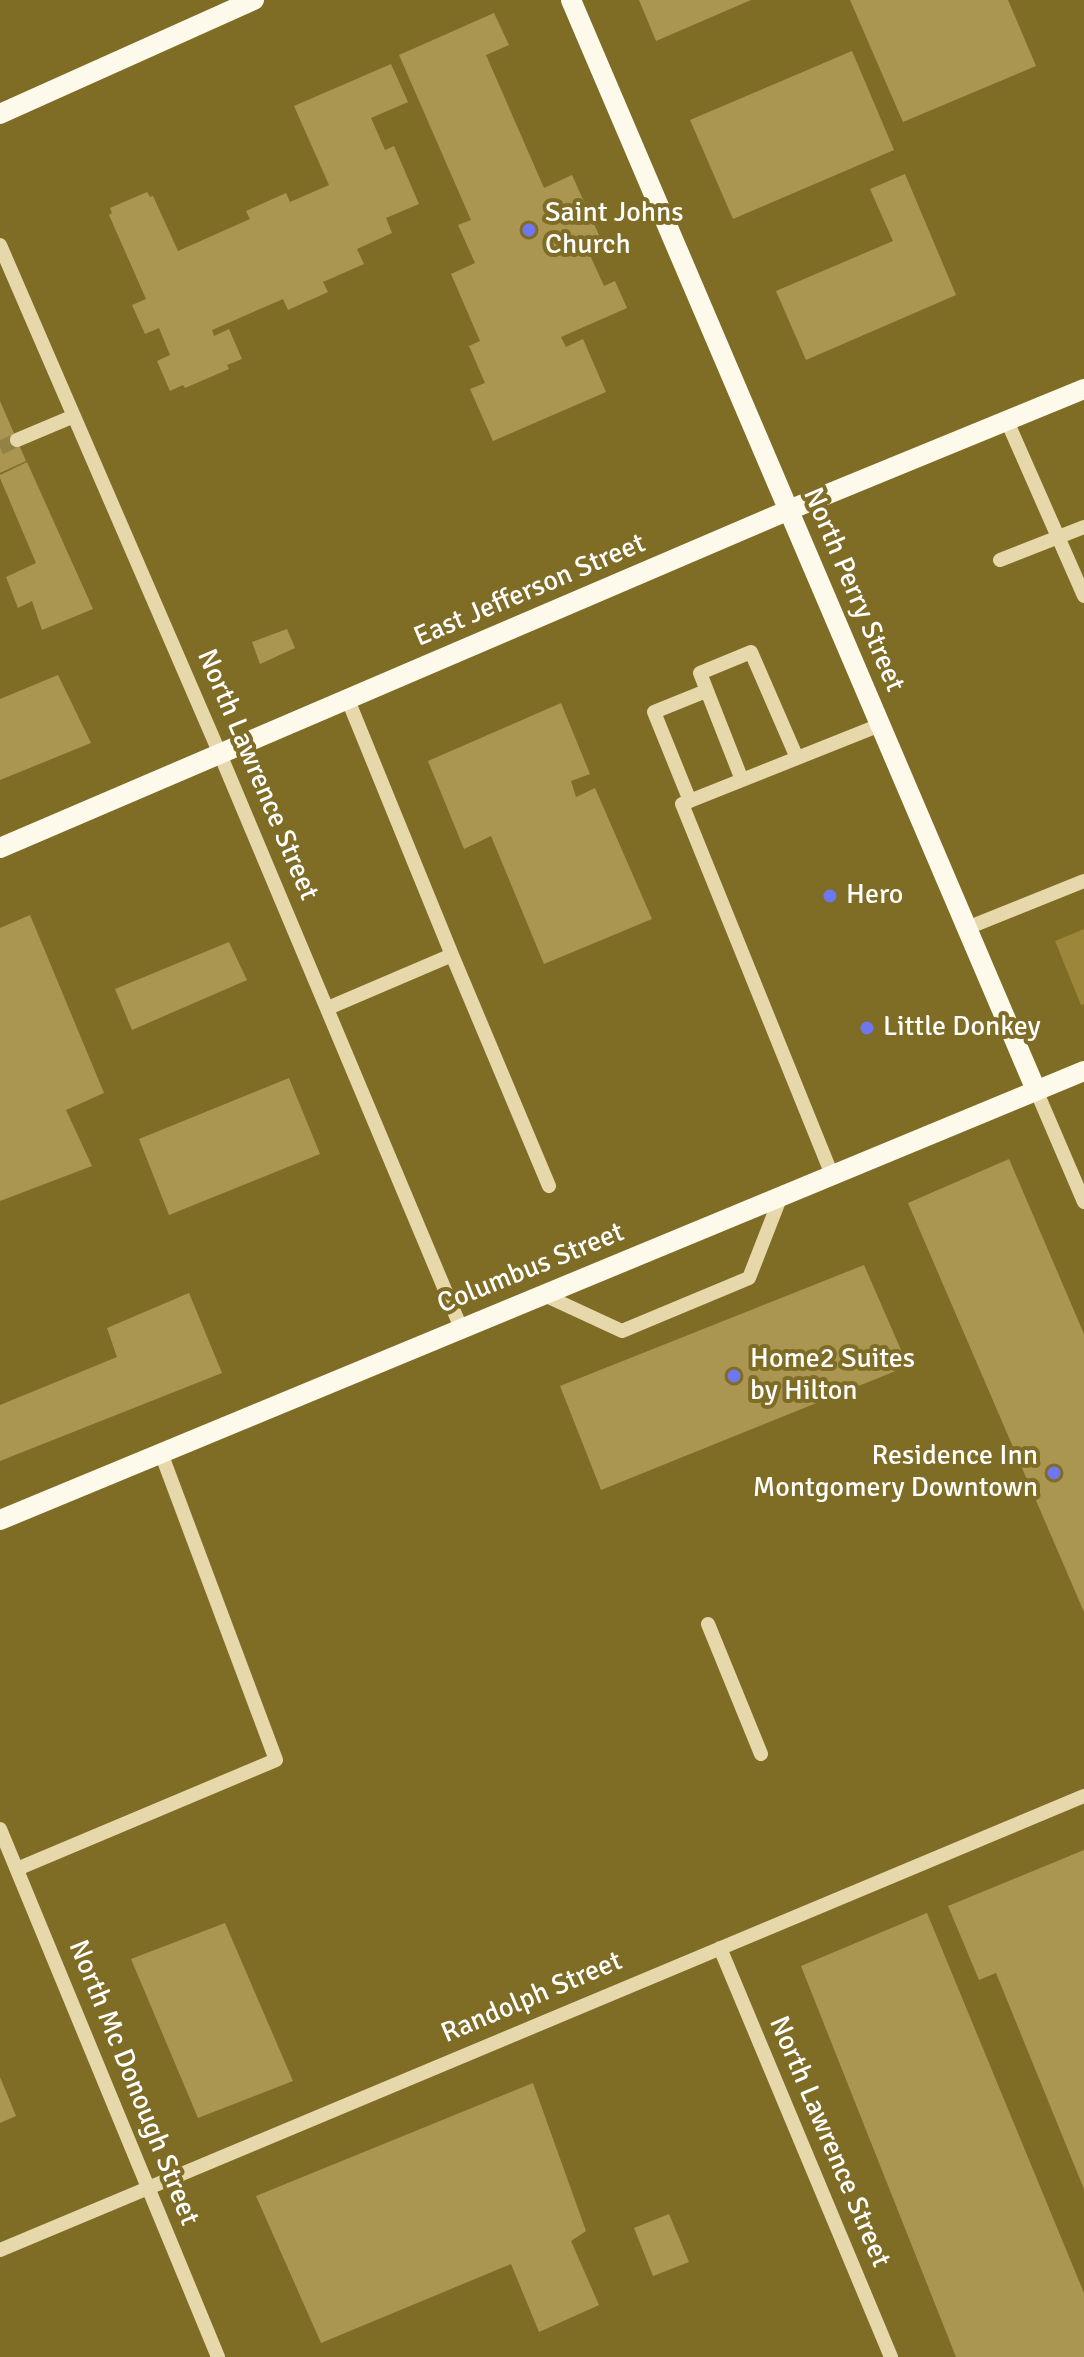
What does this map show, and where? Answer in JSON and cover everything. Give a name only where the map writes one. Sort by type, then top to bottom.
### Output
[{"type":"main road","points":[[0,114],[254,0]]},
{"type":"main road","name":"North Perry Street","points":[[571,0],[1036,1090]]},
{"type":"main road","name":"East Jefferson Street","points":[[0,848],[789,510],[1084,389]]},
{"type":"main road","name":"Columbus Street","points":[[0,1520],[1084,1071]]},
{"type":"street","name":"North Lawrence Street","points":[[0,245],[220,754],[461,1328]]},
{"type":"street","points":[[17,440],[74,416]]},
{"type":"street","points":[[1007,421],[1084,596]]},
{"type":"street","points":[[1000,560],[1084,527]]},
{"type":"street","points":[[742,780],[700,673],[751,652],[797,758]]},
{"type":"street","points":[[706,691],[654,712],[686,802],[832,1175]]},
{"type":"street","points":[[348,700],[549,1186]]},
{"type":"street","points":[[686,802],[880,725]]},
{"type":"street","points":[[967,928],[1084,881]]},
{"type":"street","points":[[328,1008],[452,955]]},
{"type":"street","name":"North Perry Street","points":[[1036,1090],[1084,1202]]},
{"type":"street","points":[[542,1294],[622,1331],[749,1278],[781,1196]]},
{"type":"street","points":[[17,1869],[276,1760],[161,1453]]},
{"type":"street","points":[[708,1624],[761,1754]]},
{"type":"street","name":"Randolph Street","points":[[0,2250],[1084,1796]]},
{"type":"street","name":"North Mc Donough Street","points":[[0,1829],[218,2357]]},
{"type":"street","name":"North Lawrence Street","points":[[720,1948],[891,2357]]},
{"type":"shaded area","points":[[1084,929],[1084,1004],[1081,1005],[1055,941]]},
{"type":"building","points":[[639,0],[751,0],[656,41]]},
{"type":"building","points":[[850,0],[1008,0],[1036,66],[903,122]]},
{"type":"building","name":"Saint Johns Church","points":[[494,13],[509,45],[486,55],[544,188],[572,175],[599,235],[584,242],[604,286],[615,281],[627,308],[561,337],[566,347],[583,339],[606,392],[493,441],[470,389],[485,383],[469,346],[480,341],[451,274],[475,263],[458,225],[471,220],[399,55]]},
{"type":"building","points":[[852,51],[894,150],[733,219],[690,120]]},
{"type":"building","points":[[391,64],[408,102],[371,118],[385,150],[394,146],[419,204],[386,218],[392,233],[357,249],[364,264],[323,282],[328,292],[288,310],[283,299],[212,330],[214,336],[229,329],[242,359],[227,365],[229,369],[185,388],[183,385],[170,391],[157,361],[170,355],[159,328],[145,334],[132,305],[146,299],[109,215],[112,213],[110,208],[147,192],[150,197],[153,196],[178,251],[250,219],[246,211],[286,193],[290,202],[329,185],[294,106]]},
{"type":"building","points":[[905,174],[956,295],[806,360],[776,291],[893,241],[870,189]]},
{"type":"building","points":[[0,401],[26,461],[0,473]]},
{"type":"building","points":[[27,462],[93,609],[42,630],[32,601],[18,608],[6,577],[36,563],[0,478],[0,475]]},
{"type":"building","points":[[287,629],[295,648],[260,664],[252,642]]},
{"type":"building","points":[[58,675],[91,743],[0,780],[0,699]]},
{"type":"building","points":[[561,703],[590,774],[571,781],[576,797],[595,788],[652,919],[544,964],[491,836],[464,849],[428,761]]},
{"type":"building","points":[[30,915],[104,1093],[66,1110],[92,1166],[0,1201],[0,928]]},
{"type":"building","points":[[229,942],[247,980],[132,1030],[115,989]]},
{"type":"building","points":[[289,1078],[320,1154],[169,1215],[139,1139]]},
{"type":"building","name":"Residence Inn Montgomery Downtown","points":[[1009,1159],[1084,1334],[1084,1612],[908,1203]]},
{"type":"building","name":"Home2 Suites by Hilton","points":[[864,1265],[908,1366],[601,1490],[560,1386]]},
{"type":"building","points":[[189,1293],[222,1373],[0,1461],[0,1405],[117,1357],[107,1328]]},
{"type":"building","points":[[1084,1850],[1084,2189],[996,1973],[979,1980],[948,1906]]},
{"type":"building","points":[[927,1913],[1084,2293],[1084,2357],[956,2357],[801,1966]]},
{"type":"building","points":[[225,1923],[293,2081],[198,2118],[131,1959]]},
{"type":"building","points":[[0,2077],[16,2116],[0,2123]]},
{"type":"building","points":[[533,2083],[586,2231],[571,2241],[599,2305],[539,2332],[511,2264],[321,2343],[256,2196]]},
{"type":"building","points":[[669,2214],[689,2262],[653,2276],[634,2228]]},
{"type":"tunnel","points":[[0,448],[17,440]]},
{"type":"place","name":"Saint Johns Church","points":[[529,230]]},
{"type":"place","name":"Hero","points":[[830,896]]},
{"type":"place","name":"Little Donkey","points":[[867,1028]]},
{"type":"place","name":"Home2 Suites by Hilton","points":[[734,1376]]},
{"type":"place","name":"Residence Inn Montgomery Downtown","points":[[1054,1473]]}]
